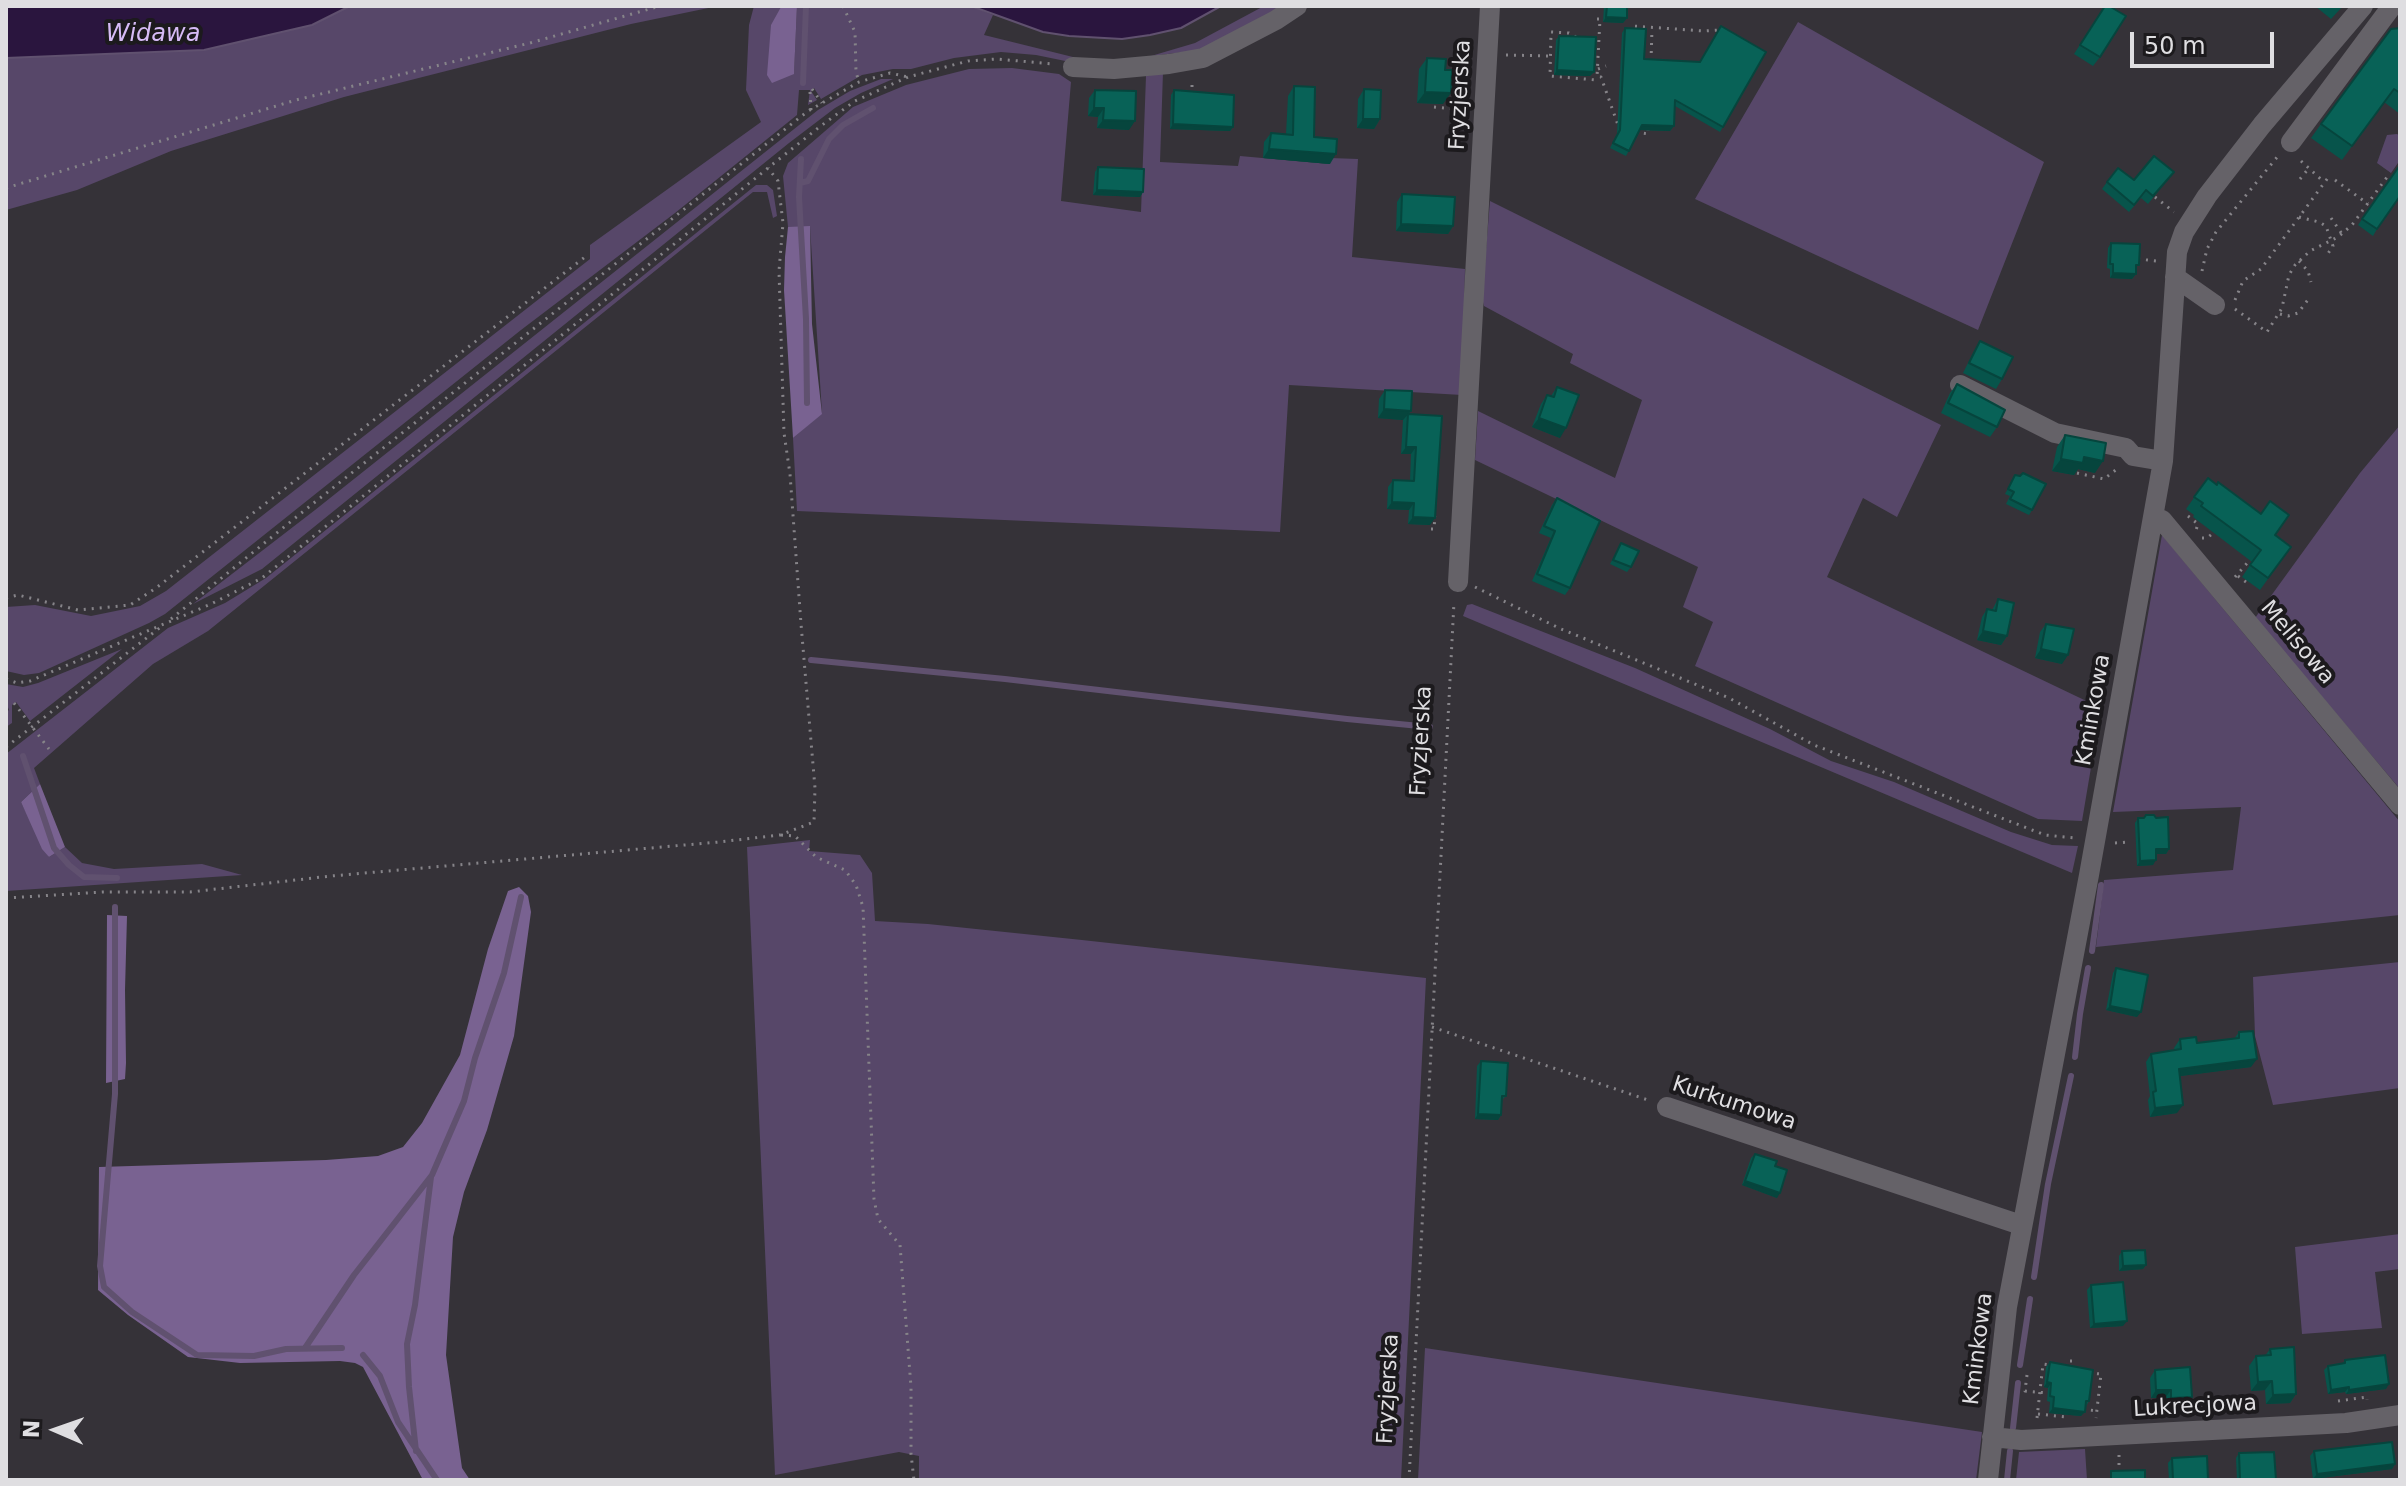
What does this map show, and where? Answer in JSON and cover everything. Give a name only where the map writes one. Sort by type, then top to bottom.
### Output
[{"type":"street","points":[[1073,67],[1114,69],[1203,58],[1297,6]]},
{"type":"street","name":"Fryzjerska","points":[[1458,582],[1490,6]]},
{"type":"street","name":"Kminkowa","points":[[1988,1480],[2007,1307],[2021,1225],[2163,461],[2177,252],[2188,224],[2207,196],[2262,125],[2363,6]]},
{"type":"street","points":[[2289,151],[2392,6]]},
{"type":"street","points":[[2175,277],[2215,305]]},
{"type":"street","points":[[1960,385],[2055,433],[2126,448],[2133,456],[2163,461]]},
{"type":"street","name":"Melisowa","points":[[2153,517],[2162,520],[2174,533],[2400,805]]},
{"type":"street","name":"Kurkumowa","points":[[1667,1107],[2021,1225]]},
{"type":"street","name":"Lukrecjowa","points":[[1992,1437],[2021,1440],[2309,1425],[2400,1415]]},
{"type":"path","points":[[6,188],[296,100],[530,43],[660,6]]},
{"type":"path","points":[[843,6],[855,32],[859,82]]},
{"type":"path","points":[[1577,38],[1569,33],[1551,32],[1551,77],[1596,80],[1600,19],[1597,19]]},
{"type":"path","points":[[1632,33],[1632,26],[1704,31],[1717,29],[1728,34]]},
{"type":"path","points":[[1652,28],[1650,63],[1659,61]]},
{"type":"path","points":[[1588,38],[1599,39]]},
{"type":"path","points":[[1488,54],[1550,56]]},
{"type":"path","points":[[6,679],[17,683],[30,681],[211,604],[262,578],[855,101],[908,77],[968,61],[1025,60],[1073,67]]},
{"type":"path","points":[[1598,69],[1606,66]]},
{"type":"path","points":[[6,747],[811,110],[859,82],[890,73],[908,77]]},
{"type":"path","points":[[1597,77],[1601,77],[1616,124],[1640,134],[1648,134],[1648,130]]},
{"type":"path","points":[[811,110],[811,91],[822,103]]},
{"type":"path","points":[[1434,107],[1485,111]]},
{"type":"path","points":[[2202,272],[2207,249],[2216,232],[2289,151],[2324,182]]},
{"type":"path","points":[[768,168],[778,181],[783,223],[779,271],[784,433],[790,474],[815,788],[814,822],[780,835]]},
{"type":"path","points":[[2300,179],[2309,168]]},
{"type":"path","points":[[2330,175],[2261,269],[2243,281],[2231,307],[2267,332],[2280,314],[2289,275],[2299,261],[2352,225],[2390,173]]},
{"type":"path","points":[[2335,180],[2368,204]]},
{"type":"path","points":[[2155,197],[2188,224]]},
{"type":"path","points":[[2299,217],[2326,226],[2332,249],[2327,255]]},
{"type":"path","points":[[2331,218],[2342,234]]},
{"type":"path","points":[[6,598],[18,595],[78,610],[130,605],[585,257]]},
{"type":"path","points":[[2299,261],[2308,271],[2311,282]]},
{"type":"path","points":[[2280,314],[2288,316],[2298,313],[2310,297]]},
{"type":"path","points":[[1431,529],[1434,529],[1435,508]]},
{"type":"path","points":[[2188,516],[2198,524],[2196,530],[2199,537],[2207,538],[2212,534],[2215,537]]},
{"type":"path","points":[[2244,567],[2248,562]]},
{"type":"path","points":[[2238,576],[2250,585]]},
{"type":"path","points":[[1458,582],[1481,589],[1561,629],[1729,698],[1814,745],[2045,835],[2095,839]]},
{"type":"path","name":"Fryzjerska","points":[[1409,1480],[1452,609],[1458,582]]},
{"type":"path","points":[[14,703],[49,749]]},
{"type":"path","points":[[6,898],[103,892],[190,892],[331,876],[795,836],[816,857],[845,870],[856,885],[863,907],[874,1199],[878,1219],[900,1245],[911,1387],[914,1480]]},
{"type":"path","name":"Kurkumowa","points":[[1432,1027],[1667,1107]]},
{"type":"path","points":[[2072,1368],[2073,1361]]},
{"type":"path","points":[[2027,1418],[2037,1419],[2043,1364],[2057,1366]]},
{"type":"path","points":[[2087,1373],[2101,1374],[2096,1420]]},
{"type":"path","points":[[2027,1375],[2025,1391],[2047,1393]]},
{"type":"path","points":[[2083,1409],[2097,1411]]},
{"type":"path","points":[[2038,1414],[2067,1417]]},
{"type":"shaded area","points":[[350,6],[718,6],[631,24],[344,97],[171,151],[77,190],[6,210],[6,58],[204,50],[312,25]]},
{"type":"shaded area","points":[[754,6],[783,6],[794,73],[797,6],[971,6],[993,15],[984,35],[1073,57],[1080,64],[1001,52],[862,75],[821,99],[814,88],[811,91],[817,100],[808,105],[810,90],[799,90],[797,115],[165,614],[39,673],[24,675],[6,671],[6,607],[35,605],[91,616],[140,606],[166,591],[590,259],[590,245],[761,122],[746,90],[749,25]]},
{"type":"shaded area","points":[[797,6],[794,74],[772,83],[767,75],[771,25],[781,7]]},
{"type":"shaded area","points":[[1264,6],[1284,6],[1202,50],[1151,56],[1195,43]]},
{"type":"shaded area","points":[[1798,22],[2044,162],[1978,330],[1695,199]]},
{"type":"shaded area","points":[[1012,68],[1059,74],[1071,82],[1061,201],[1141,212],[1146,76],[1163,72],[1160,162],[1238,166],[1240,156],[1329,164],[1330,158],[1358,159],[1352,257],[1465,269],[1462,395],[1289,385],[1280,532],[797,511],[793,438],[822,413],[810,227],[788,227],[783,176],[788,163],[853,107],[906,85],[969,69]]},
{"type":"shaded area","points":[[881,79],[893,79],[835,108],[789,143],[262,569],[193,604],[818,110],[850,91]]},
{"type":"shaded area","points":[[2387,135],[2400,136],[2400,160],[2391,173],[2377,163]]},
{"type":"shaded area","points":[[756,185],[767,185],[773,190],[777,216],[773,218],[767,192],[753,192],[208,631],[153,664],[34,768],[40,784],[21,802],[49,857],[65,847],[82,863],[114,869],[202,864],[242,875],[6,891],[6,754],[168,628],[225,603],[266,578]]},
{"type":"shaded area","points":[[1490,201],[1941,425],[1897,517],[1863,498],[1827,577],[2101,708],[2082,821],[2038,819],[1695,666],[1713,622],[1683,607],[1698,567],[1475,460],[1478,411],[1615,478],[1642,400],[1570,363],[1573,354],[1484,306],[1482,298]]},
{"type":"shaded area","points":[[810,226],[812,324],[822,414],[793,438],[784,290],[785,257],[788,227]]},
{"type":"shaded area","points":[[2400,425],[2400,789],[2255,618],[2360,473]]},
{"type":"shaded area","points":[[2162,535],[2400,822],[2400,915],[2096,947],[2104,880],[2233,870],[2241,807],[2113,812]]},
{"type":"shaded area","points":[[1472,604],[1635,668],[1770,729],[1831,761],[1894,782],[2011,832],[2052,845],[2078,846],[2072,873],[1463,616],[1467,605]]},
{"type":"shaded area","points":[[122,649],[30,721],[16,702],[12,705],[12,723],[6,727],[6,712],[9,710],[6,684],[23,687],[38,683]]},
{"type":"shaded area","points":[[40,784],[65,847],[49,857],[42,849],[21,802]]},
{"type":"shaded area","points":[[810,840],[809,851],[860,855],[872,873],[875,921],[928,924],[1426,978],[1401,1480],[919,1480],[919,1456],[899,1452],[775,1475],[747,847]]},
{"type":"shaded area","points":[[519,887],[528,896],[531,912],[514,1036],[487,1130],[464,1192],[453,1237],[446,1355],[462,1468],[470,1480],[423,1480],[363,1367],[340,1361],[240,1363],[188,1357],[98,1290],[99,1167],[326,1160],[378,1156],[403,1147],[422,1123],[460,1055],[488,949],[508,891]]},
{"type":"shaded area","points":[[107,915],[127,916],[125,1079],[106,1083]]},
{"type":"shaded area","points":[[2400,962],[2400,1088],[2273,1105],[2255,1036],[2253,977]]},
{"type":"shaded area","points":[[2400,1234],[2400,1269],[2375,1272],[2382,1328],[2302,1334],[2295,1247]]},
{"type":"shaded area","points":[[1425,1348],[1982,1432],[1976,1480],[1418,1480]]},
{"type":"shaded area","points":[[2085,1449],[2087,1480],[2016,1480],[2019,1452]]},
{"type":"water","name":"Widawa","points":[[6,6],[350,6],[312,25],[204,50],[6,58]]},
{"type":"water","points":[[971,6],[1221,6],[1181,28],[1122,39],[1043,32]]},
{"type":"building","points":[[1607,6],[1627,6],[1627,18],[1606,17]]},
{"type":"building","points":[[2105,6],[2126,16],[2100,57],[2080,45]]},
{"type":"building","points":[[1721,26],[1766,52],[1723,127],[1675,100],[1674,126],[1642,125],[1629,151],[1613,143],[1620,130],[1625,28],[1646,29],[1644,59],[1700,62]]},
{"type":"building","points":[[2400,28],[2400,93],[2394,89],[2352,146],[2321,124],[2391,29]]},
{"type":"building","points":[[1559,36],[1596,37],[1594,72],[1557,70]]},
{"type":"building","points":[[1427,58],[1446,59],[1445,70],[1452,70],[1451,93],[1425,92]]},
{"type":"building","points":[[1294,86],[1315,87],[1314,137],[1337,139],[1336,154],[1269,149],[1271,133],[1293,135]]},
{"type":"building","points":[[1364,89],[1381,90],[1380,119],[1363,119]]},
{"type":"building","points":[[1095,90],[1136,91],[1135,121],[1103,120],[1104,108],[1094,108]]},
{"type":"building","points":[[1174,90],[1234,95],[1233,127],[1173,124]]},
{"type":"building","points":[[2154,156],[2174,172],[2153,196],[2146,190],[2134,205],[2107,182],[2118,168],[2134,180]]},
{"type":"building","points":[[2400,165],[2400,196],[2377,229],[2362,219]]},
{"type":"building","points":[[1098,167],[1144,169],[1143,192],[1097,190]]},
{"type":"building","points":[[1402,194],[1455,197],[1453,226],[1401,224]]},
{"type":"building","points":[[2111,243],[2140,244],[2136,274],[2113,273]]},
{"type":"building","points":[[1980,341],[2013,357],[2002,379],[1969,363]]},
{"type":"building","points":[[1957,384],[2005,410],[1997,427],[1948,403]]},
{"type":"building","points":[[1557,387],[1579,395],[1566,428],[1539,418],[1547,395],[1554,397]]},
{"type":"building","points":[[1385,390],[1412,391],[1411,411],[1384,409]]},
{"type":"building","points":[[1408,414],[1442,416],[1435,518],[1413,517],[1414,503],[1392,502],[1393,480],[1414,481],[1416,447],[1406,447]]},
{"type":"building","points":[[2065,435],[2106,443],[2103,461],[2084,457],[2083,463],[2061,459]]},
{"type":"building","points":[[2023,473],[2046,484],[2032,510],[2010,499],[2014,492],[2008,489],[2015,475]]},
{"type":"building","points":[[2208,478],[2261,514],[2270,501],[2289,515],[2275,535],[2291,547],[2268,578],[2250,565],[2261,550],[2201,506],[2203,503],[2194,497]]},
{"type":"building","points":[[1557,498],[1600,521],[1570,588],[1537,574],[1555,531],[1544,526]]},
{"type":"building","points":[[1621,543],[1639,551],[1631,567],[1613,560]]},
{"type":"building","points":[[1998,599],[2014,603],[2007,636],[1983,631],[1987,609],[1996,611]]},
{"type":"building","points":[[2046,624],[2074,629],[2068,655],[2041,649]]},
{"type":"building","points":[[2146,815],[2168,817],[2169,849],[2156,849],[2156,860],[2140,861],[2138,818]]},
{"type":"building","points":[[2116,968],[2148,975],[2141,1012],[2110,1006]]},
{"type":"building","points":[[2253,1031],[2257,1059],[2179,1069],[2183,1105],[2155,1108],[2151,1054],[2181,1049],[2180,1039],[2196,1037],[2197,1043],[2239,1038],[2239,1032]]},
{"type":"building","points":[[1481,1061],[1508,1063],[1506,1096],[1502,1096],[1501,1115],[1478,1114]]},
{"type":"building","points":[[1755,1154],[1777,1161],[1775,1166],[1787,1170],[1780,1193],[1745,1181]]},
{"type":"building","points":[[2145,1250],[2146,1265],[2123,1266],[2122,1251]]},
{"type":"building","points":[[2123,1282],[2127,1321],[2094,1324],[2091,1285]]},
{"type":"building","points":[[2294,1347],[2296,1394],[2273,1395],[2272,1381],[2258,1382],[2256,1356],[2271,1355],[2270,1349]]},
{"type":"building","points":[[2385,1355],[2389,1384],[2331,1390],[2328,1366],[2345,1363],[2345,1360]]},
{"type":"building","points":[[2050,1362],[2093,1370],[2085,1412],[2053,1408],[2051,1383],[2047,1382]]},
{"type":"building","points":[[2190,1367],[2192,1397],[2171,1398],[2171,1390],[2156,1390],[2155,1370]]},
{"type":"building","points":[[2392,1442],[2395,1464],[2317,1474],[2314,1451]]},
{"type":"building","points":[[2274,1452],[2276,1480],[2240,1480],[2239,1453]]},
{"type":"building","points":[[2207,1456],[2208,1480],[2173,1480],[2172,1458]]},
{"type":"building","points":[[2145,1470],[2145,1480],[2111,1480],[2111,1471]]},
{"type":"waterway","points":[[803,83],[806,6]]},
{"type":"waterway","points":[[800,183],[808,181],[829,139],[843,125],[873,108]]},
{"type":"waterway","points":[[801,159],[799,197],[807,403]]},
{"type":"waterway","points":[[811,660],[1430,727]]},
{"type":"waterway","points":[[23,756],[54,848],[84,877],[117,878]]},
{"type":"waterway","points":[[2092,951],[2101,885]]},
{"type":"waterway","points":[[305,1348],[354,1275],[432,1175],[464,1101],[504,973],[521,897]]},
{"type":"waterway","points":[[115,907],[115,1094],[100,1266],[104,1287],[132,1312],[197,1355],[254,1356],[286,1349],[342,1348]]},
{"type":"waterway","points":[[2075,1057],[2088,968]]},
{"type":"waterway","points":[[2034,1277],[2048,1184],[2071,1076]]},
{"type":"waterway","points":[[416,1451],[407,1344],[431,1177]]},
{"type":"waterway","points":[[2020,1365],[2030,1299]]},
{"type":"waterway","points":[[363,1355],[380,1376],[398,1422],[437,1480]]},
{"type":"waterway","points":[[2013,1428],[2018,1383]]},
{"type":"waterway","points":[[2007,1480],[2010,1451]]}]
